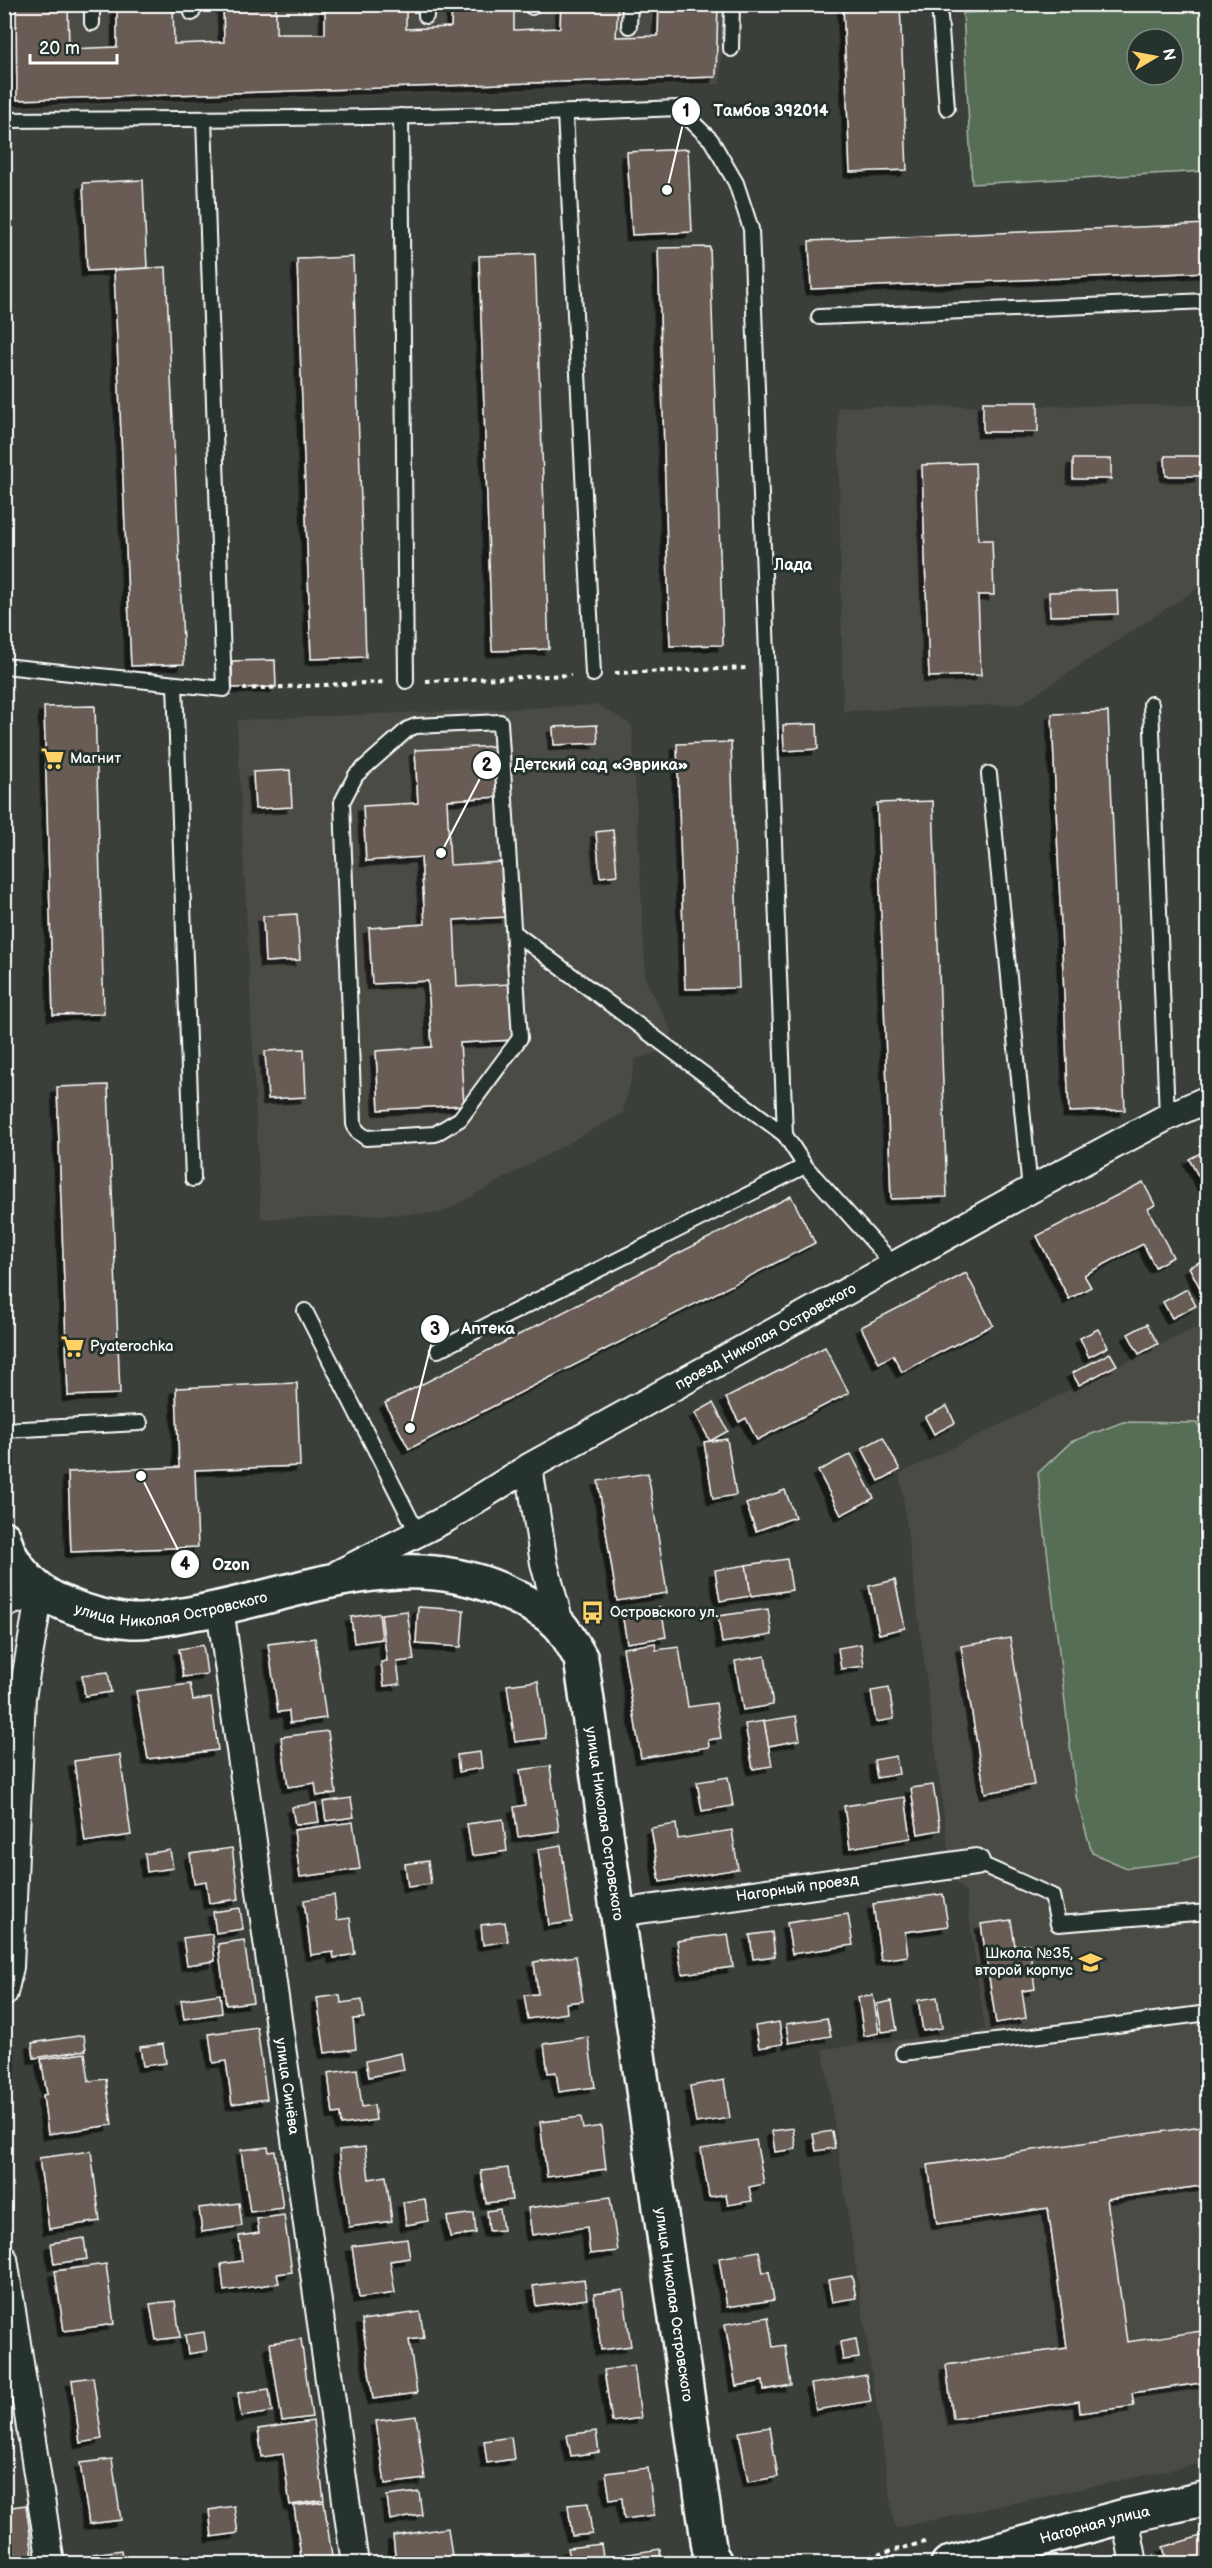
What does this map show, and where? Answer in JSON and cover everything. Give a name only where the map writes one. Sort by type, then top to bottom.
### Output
[{"type":"street","name":"проезд Николая Островского","points":[[326,1580],[446,1520],[529,1467],[1030,1190],[1167,1117],[1208,1099]]},
{"type":"street","points":[[529,1467],[544,1563],[561,1627]]},
{"type":"street","points":[[4,1538],[19,1569],[40,1592]]},
{"type":"street","name":"улица Николая Островского","points":[[40,1592],[75,1609],[133,1621],[220,1608],[326,1580],[392,1571],[442,1573],[484,1583],[523,1600],[561,1627],[581,1659],[620,1913],[710,2554],[716,2564]]},
{"type":"street","points":[[4,1604],[40,1592]]},
{"type":"street","points":[[4,1993],[10,1967],[22,1697],[40,1592]]},
{"type":"street","name":"улица Синёва","points":[[220,1608],[355,2564]]},
{"type":"street","name":"Нагорный проезд","points":[[620,1913],[976,1862]]},
{"type":"street","points":[[4,2259],[51,2564]]},
{"type":"street","name":"Нагорная улица","points":[[948,2564],[1125,2516],[1208,2498]]},
{"type":"street","points":[[1125,2516],[1134,2564]]},
{"type":"lane","points":[[92,4],[92,22]]},
{"type":"lane","points":[[629,26],[630,4]]},
{"type":"lane","points":[[731,50],[732,4]]},
{"type":"lane","points":[[939,4],[947,108]]},
{"type":"lane","points":[[4,120],[401,116],[678,108],[711,140],[736,183],[751,229],[785,1135]]},
{"type":"lane","points":[[565,113],[593,674]]},
{"type":"lane","points":[[401,116],[406,681]]},
{"type":"lane","points":[[4,666],[224,690],[204,119]]},
{"type":"lane","points":[[819,317],[1208,301]]},
{"type":"lane","points":[[175,684],[193,1179]]},
{"type":"lane","points":[[1151,704],[1167,1117]]},
{"type":"lane","points":[[515,933],[520,1038],[460,1119],[435,1134],[373,1139],[362,1135],[354,1124],[352,1091],[342,802],[356,775],[408,729],[416,726],[500,722],[515,933],[785,1135],[805,1166],[894,1265]]},
{"type":"lane","points":[[989,774],[1030,1190]]},
{"type":"lane","points":[[438,1350],[805,1166]]},
{"type":"lane","points":[[305,1311],[418,1534]]},
{"type":"lane","points":[[4,1430],[140,1424]]},
{"type":"lane","points":[[976,1862],[1052,1896],[1058,1924],[1208,1912]]},
{"type":"lane","points":[[903,2053],[1208,2013]]},
{"type":"path","points":[[224,690],[768,667]]},
{"type":"shaded area","points":[[4,5],[724,5],[720,84],[5,108]]},
{"type":"shaded area","points":[[1207,405],[1207,582],[1021,704],[843,711],[838,407]]},
{"type":"shaded area","points":[[598,705],[632,725],[646,981],[672,1032],[662,1051],[636,1059],[623,1113],[441,1213],[261,1219],[237,720]]},
{"type":"shaded area","name":"Школа №35, второй корпус","points":[[1195,1328],[1207,1330],[1207,2462],[895,2528],[823,2049],[985,2030],[966,1893],[952,1878],[900,1474]]},
{"type":"green space","points":[[1132,4],[1207,5],[1207,171],[972,184],[963,13]]},
{"type":"green space","points":[[1123,1422],[1196,1423],[1208,1438],[1207,1854],[1178,1862],[1127,1868],[1092,1853],[1076,1796],[1038,1473],[1071,1442]]},
{"type":"building","points":[[16,4],[68,4],[69,49],[117,47],[117,4],[173,4],[174,44],[224,42],[223,4],[276,4],[276,34],[325,34],[325,4],[406,4],[406,29],[451,27],[452,4],[514,4],[514,30],[560,28],[561,4],[618,4],[616,37],[658,36],[659,4],[718,4],[716,77],[17,100]]},
{"type":"building","points":[[843,4],[900,4],[907,170],[850,172]]},
{"type":"building","points":[[688,149],[692,232],[632,235],[627,152]]},
{"type":"building","points":[[143,180],[147,268],[87,271],[83,183]]},
{"type":"building","points":[[1208,224],[1208,272],[811,289],[809,241]]},
{"type":"building","points":[[710,247],[723,645],[670,646],[658,248]]},
{"type":"building","points":[[535,254],[549,649],[492,651],[479,256]]},
{"type":"building","points":[[353,257],[366,657],[311,659],[297,259]]},
{"type":"building","points":[[166,267],[184,664],[131,666],[114,270]]},
{"type":"building","points":[[983,402],[1038,402],[1038,432],[983,432]]},
{"type":"building","points":[[1165,456],[1200,456],[1200,476],[1166,476]]},
{"type":"building","points":[[1073,459],[1111,459],[1111,479],[1073,479]]},
{"type":"building","points":[[975,463],[978,540],[992,540],[994,595],[978,595],[981,675],[929,677],[922,465]]},
{"type":"building","points":[[1117,590],[1118,614],[1050,616],[1049,592]]},
{"type":"building","points":[[275,660],[276,687],[232,688],[232,661]]},
{"type":"building","points":[[95,706],[104,1014],[53,1015],[44,707]]},
{"type":"building","points":[[1108,712],[1125,1110],[1069,1112],[1052,714]]},
{"type":"building","points":[[817,724],[818,749],[784,751],[783,725]]},
{"type":"building","points":[[597,725],[598,743],[554,745],[553,727]]},
{"type":"building","points":[[731,742],[739,988],[685,989],[677,744]]},
{"type":"building","points":[[497,746],[500,797],[447,800],[450,865],[503,862],[506,917],[454,920],[457,987],[510,984],[513,1040],[460,1043],[464,1105],[379,1110],[376,1051],[432,1047],[428,981],[372,984],[369,928],[425,924],[421,857],[366,861],[363,806],[418,803],[415,750]]},
{"type":"building","points":[[290,770],[292,807],[255,809],[253,772]]},
{"type":"building","points":[[933,801],[947,1197],[891,1199],[877,803]]},
{"type":"building","points":[[613,830],[617,875],[600,877],[596,832]]},
{"type":"building","points":[[297,914],[300,960],[265,962],[263,916]]},
{"type":"building","points":[[304,1049],[306,1097],[268,1099],[265,1051]]},
{"type":"building","points":[[108,1085],[120,1394],[68,1396],[57,1087]]},
{"type":"building","points":[[1208,1149],[1208,1194],[1189,1159]]},
{"type":"building","points":[[1143,1182],[1155,1205],[1148,1209],[1173,1257],[1155,1267],[1143,1244],[1084,1275],[1091,1287],[1069,1299],[1037,1236]]},
{"type":"building","points":[[791,1196],[815,1243],[409,1449],[385,1403]]},
{"type":"building","points":[[1208,1258],[1208,1303],[1189,1267]]},
{"type":"building","points":[[966,1273],[993,1325],[902,1372],[893,1355],[879,1363],[861,1327]]},
{"type":"building","points":[[1187,1289],[1196,1306],[1172,1318],[1163,1302]]},
{"type":"building","points":[[1147,1324],[1158,1344],[1139,1354],[1128,1334]]},
{"type":"building","points":[[1098,1329],[1108,1347],[1089,1357],[1080,1338]]},
{"type":"building","points":[[825,1347],[849,1393],[757,1440],[746,1418],[739,1422],[726,1398]]},
{"type":"building","points":[[1110,1353],[1117,1365],[1079,1385],[1072,1373]]},
{"type":"building","points":[[297,1383],[300,1466],[195,1470],[198,1547],[71,1552],[68,1472],[179,1467],[176,1388]]},
{"type":"building","points":[[713,1403],[728,1431],[710,1441],[695,1413]]},
{"type":"building","points":[[947,1406],[955,1423],[934,1434],[925,1417]]},
{"type":"building","points":[[883,1437],[900,1470],[879,1481],[862,1448]]},
{"type":"building","points":[[727,1439],[736,1495],[713,1499],[704,1442]]},
{"type":"building","points":[[851,1454],[874,1498],[841,1515],[818,1471]]},
{"type":"building","points":[[648,1473],[667,1593],[617,1601],[598,1481]]},
{"type":"building","points":[[785,1490],[795,1517],[756,1531],[746,1504]]},
{"type":"building","points":[[787,1559],[792,1590],[751,1596],[746,1565]]},
{"type":"building","points":[[746,1565],[751,1596],[720,1601],[715,1570]]},
{"type":"building","points":[[895,1580],[905,1628],[879,1634],[869,1586]]},
{"type":"building","points":[[418,1607],[464,1610],[461,1647],[416,1644]]},
{"type":"building","points":[[661,1607],[666,1637],[627,1643],[622,1613]]},
{"type":"building","points":[[768,1609],[772,1635],[722,1643],[718,1616]]},
{"type":"building","points":[[407,1611],[414,1660],[397,1662],[400,1684],[384,1686],[381,1662],[387,1661],[381,1614]]},
{"type":"building","points":[[379,1613],[382,1639],[354,1643],[351,1617]]},
{"type":"building","points":[[315,1638],[326,1718],[290,1723],[289,1711],[278,1712],[268,1644]]},
{"type":"building","points":[[1010,1638],[1034,1785],[985,1793],[961,1646]]},
{"type":"building","points":[[655,1643],[656,1650],[679,1647],[688,1707],[716,1703],[721,1738],[708,1740],[709,1747],[641,1758],[623,1648]]},
{"type":"building","points":[[861,1644],[864,1666],[841,1669],[838,1648]]},
{"type":"building","points":[[203,1645],[207,1674],[183,1677],[179,1649]]},
{"type":"building","points":[[765,1656],[773,1705],[743,1710],[735,1661]]},
{"type":"building","points":[[108,1672],[111,1692],[85,1696],[82,1675]]},
{"type":"building","points":[[538,1681],[546,1738],[515,1742],[507,1685]]},
{"type":"building","points":[[190,1684],[193,1700],[211,1698],[218,1750],[148,1759],[136,1691]]},
{"type":"building","points":[[889,1688],[894,1719],[876,1722],[871,1691]]},
{"type":"building","points":[[796,1716],[800,1740],[768,1746],[764,1721]]},
{"type":"building","points":[[764,1721],[772,1766],[753,1769],[745,1724]]},
{"type":"building","points":[[328,1731],[336,1793],[317,1796],[315,1783],[288,1787],[281,1737]]},
{"type":"building","points":[[480,1752],[482,1768],[459,1772],[457,1755]]},
{"type":"building","points":[[120,1755],[131,1835],[85,1842],[74,1761]]},
{"type":"building","points":[[896,1756],[899,1774],[877,1778],[874,1760]]},
{"type":"building","points":[[550,1766],[559,1831],[518,1837],[514,1807],[525,1805],[520,1770]]},
{"type":"building","points":[[728,1777],[733,1806],[702,1811],[697,1782]]},
{"type":"building","points":[[933,1785],[940,1830],[918,1834],[911,1788]]},
{"type":"building","points":[[905,1797],[911,1838],[850,1848],[844,1806]]},
{"type":"building","points":[[351,1798],[354,1817],[326,1821],[323,1802]]},
{"type":"building","points":[[316,1803],[319,1822],[295,1825],[292,1807]]},
{"type":"building","points":[[503,1819],[507,1851],[472,1856],[467,1824]]},
{"type":"building","points":[[353,1822],[360,1869],[300,1877],[294,1830]]},
{"type":"building","points":[[676,1824],[678,1839],[732,1830],[738,1869],[660,1882],[651,1828]]},
{"type":"building","points":[[561,1845],[572,1922],[549,1925],[538,1849]]},
{"type":"building","points":[[232,1848],[239,1899],[209,1903],[206,1881],[194,1883],[190,1854]]},
{"type":"building","points":[[170,1850],[173,1868],[147,1872],[145,1854]]},
{"type":"building","points":[[428,1861],[431,1884],[408,1887],[405,1864]]},
{"type":"building","points":[[943,1894],[948,1926],[905,1932],[908,1956],[881,1960],[873,1904]]},
{"type":"building","points":[[334,1895],[337,1920],[350,1918],[355,1954],[334,1958],[333,1952],[311,1955],[304,1900]]},
{"type":"building","points":[[240,1908],[243,1929],[216,1933],[213,1912]]},
{"type":"building","points":[[848,1914],[853,1945],[792,1954],[787,1923]]},
{"type":"building","points":[[1011,1920],[1015,1946],[1029,1944],[1035,1989],[1022,1991],[1026,2018],[996,2023],[981,1924]]},
{"type":"building","points":[[505,1922],[508,1941],[483,1945],[481,1925]]},
{"type":"building","points":[[772,1932],[775,1956],[753,1959],[750,1935]]},
{"type":"building","points":[[212,1934],[215,1961],[187,1965],[183,1938]]},
{"type":"building","points":[[728,1934],[733,1967],[682,1974],[677,1941]]},
{"type":"building","points":[[244,1940],[253,2002],[226,2005],[218,1944]]},
{"type":"building","points":[[576,1956],[583,2001],[566,2003],[567,2013],[528,2019],[524,1995],[538,1994],[534,1962]]},
{"type":"building","points":[[220,1994],[222,2013],[184,2019],[181,2000]]},
{"type":"building","points":[[340,1995],[341,2003],[362,2000],[364,2018],[353,2019],[356,2049],[325,2053],[317,1998]]},
{"type":"building","points":[[873,1995],[879,2033],[864,2036],[858,1997]]},
{"type":"building","points":[[937,1997],[942,2028],[923,2031],[918,2000]]},
{"type":"building","points":[[892,2001],[897,2030],[882,2032],[877,2004]]},
{"type":"building","points":[[827,2018],[831,2036],[789,2043],[786,2024]]},
{"type":"building","points":[[779,2022],[783,2044],[759,2048],[755,2026]]},
{"type":"building","points":[[257,2027],[267,2099],[232,2104],[226,2061],[213,2063],[209,2034]]},
{"type":"building","points":[[84,2035],[86,2050],[34,2058],[32,2043]]},
{"type":"building","points":[[588,2037],[595,2087],[559,2092],[556,2072],[548,2073],[544,2044]]},
{"type":"building","points":[[163,2044],[166,2063],[143,2066],[140,2047]]},
{"type":"building","points":[[85,2053],[89,2081],[106,2079],[112,2125],[48,2134],[43,2095],[47,2094],[41,2059]]},
{"type":"building","points":[[401,2053],[404,2070],[369,2077],[366,2061]]},
{"type":"building","points":[[357,2069],[362,2107],[374,2105],[376,2120],[341,2125],[340,2113],[333,2114],[328,2073]]},
{"type":"building","points":[[724,2080],[730,2118],[696,2123],[690,2086]]},
{"type":"building","points":[[581,2117],[583,2129],[601,2126],[606,2169],[547,2177],[540,2122]]},
{"type":"building","points":[[1208,2125],[1208,2185],[1107,2199],[1127,2342],[1208,2330],[1208,2382],[1132,2393],[1134,2406],[1080,2413],[1079,2401],[953,2419],[946,2365],[1067,2348],[1048,2208],[937,2224],[928,2165]]},
{"type":"building","points":[[793,2128],[796,2149],[775,2152],[772,2131]]},
{"type":"building","points":[[832,2131],[835,2148],[816,2151],[813,2134]]},
{"type":"building","points":[[756,2140],[764,2184],[749,2187],[752,2201],[728,2205],[726,2194],[709,2197],[701,2149]]},
{"type":"building","points":[[268,2147],[269,2152],[275,2151],[283,2208],[250,2212],[241,2150]]},
{"type":"building","points":[[365,2147],[369,2179],[386,2176],[392,2221],[349,2227],[339,2150]]},
{"type":"building","points":[[91,2151],[100,2221],[49,2229],[39,2158]]},
{"type":"building","points":[[508,2168],[512,2200],[486,2203],[481,2171]]},
{"type":"building","points":[[610,2197],[618,2251],[590,2254],[587,2227],[532,2235],[528,2208]]},
{"type":"building","points":[[425,2199],[428,2221],[406,2225],[403,2202]]},
{"type":"building","points":[[239,2203],[242,2226],[202,2232],[199,2208]]},
{"type":"building","points":[[500,2209],[503,2230],[489,2231],[487,2211]]},
{"type":"building","points":[[474,2213],[476,2233],[450,2237],[447,2217]]},
{"type":"building","points":[[284,2215],[292,2272],[277,2274],[279,2283],[224,2291],[221,2264],[242,2261],[239,2236],[259,2233],[257,2219]]},
{"type":"building","points":[[84,2238],[87,2259],[54,2264],[51,2243]]},
{"type":"building","points":[[407,2239],[410,2258],[390,2261],[395,2293],[359,2298],[352,2246]]},
{"type":"building","points":[[759,2251],[763,2273],[769,2271],[774,2300],[727,2307],[719,2258]]},
{"type":"building","points":[[106,2264],[114,2324],[64,2331],[55,2271]]},
{"type":"building","points":[[852,2276],[856,2298],[832,2302],[828,2280]]},
{"type":"building","points":[[584,2279],[587,2299],[536,2306],[533,2286]]},
{"type":"building","points":[[623,2290],[631,2346],[601,2350],[594,2294]]},
{"type":"building","points":[[175,2301],[180,2337],[156,2340],[150,2304]]},
{"type":"building","points":[[420,2312],[424,2338],[409,2340],[417,2393],[373,2399],[362,2320]]},
{"type":"building","points":[[768,2317],[773,2347],[785,2345],[791,2385],[764,2390],[763,2381],[736,2386],[725,2324]]},
{"type":"building","points":[[204,2332],[207,2351],[188,2354],[185,2335]]},
{"type":"building","points":[[301,2339],[312,2417],[282,2421],[270,2343]]},
{"type":"building","points":[[856,2339],[859,2358],[843,2360],[840,2342]]},
{"type":"building","points":[[634,2365],[641,2418],[612,2422],[604,2370]]},
{"type":"building","points":[[866,2375],[871,2401],[816,2410],[811,2384]]},
{"type":"building","points":[[93,2377],[102,2439],[80,2443],[72,2380]]},
{"type":"building","points":[[269,2389],[272,2412],[241,2417],[238,2393]]},
{"type":"building","points":[[416,2416],[425,2479],[385,2484],[376,2421]]},
{"type":"building","points":[[313,2421],[324,2500],[290,2505],[283,2454],[262,2457],[258,2429]]},
{"type":"building","points":[[770,2427],[778,2477],[748,2482],[739,2432]]},
{"type":"building","points":[[596,2431],[599,2452],[571,2456],[567,2435]]},
{"type":"building","points":[[511,2437],[514,2459],[487,2463],[484,2441]]},
{"type":"building","points":[[112,2459],[121,2520],[89,2524],[80,2463]]},
{"type":"building","points":[[648,2468],[654,2515],[624,2519],[622,2498],[610,2500],[606,2473]]},
{"type":"building","points":[[419,2492],[422,2515],[390,2520],[387,2496]]},
{"type":"building","points":[[324,2502],[333,2564],[302,2564],[294,2506]]},
{"type":"building","points":[[588,2503],[592,2534],[572,2536],[568,2505]]},
{"type":"building","points":[[26,2505],[34,2564],[4,2564],[4,2508]]},
{"type":"building","points":[[234,2506],[238,2533],[212,2537],[209,2510]]},
{"type":"building","points":[[448,2528],[453,2564],[396,2564],[393,2536]]},
{"type":"building","points":[[1208,2534],[1208,2564],[1168,2564],[1163,2547]]},
{"type":"building","points":[[601,2544],[604,2564],[571,2564],[568,2548]]},
{"type":"building","points":[[660,2549],[661,2564],[623,2564],[621,2555]]},
{"type":"building","points":[[122,2550],[124,2564],[94,2564],[93,2554]]},
{"type":"building","points":[[528,2554],[529,2564],[512,2564],[511,2556]]},
{"type":"place","name":"Тамбов 392014","points":[[667,190]]},
{"type":"place","name":"Магнит","points":[[52,758]]},
{"type":"place","name":"Детский сад «Эврика»","points":[[441,853]]},
{"type":"place","name":"Pyaterochka","points":[[72,1346]]},
{"type":"place","name":"Аптека","points":[[410,1428]]},
{"type":"place","name":"Ozon","points":[[141,1476]]},
{"type":"place","name":"Островского ул.","points":[[592,1612]]},
{"type":"place","name":"Школа №35, второй корпус","points":[[1091,1962]]},
{"type":"district","name":"Лада","points":[[793,565]]}]
